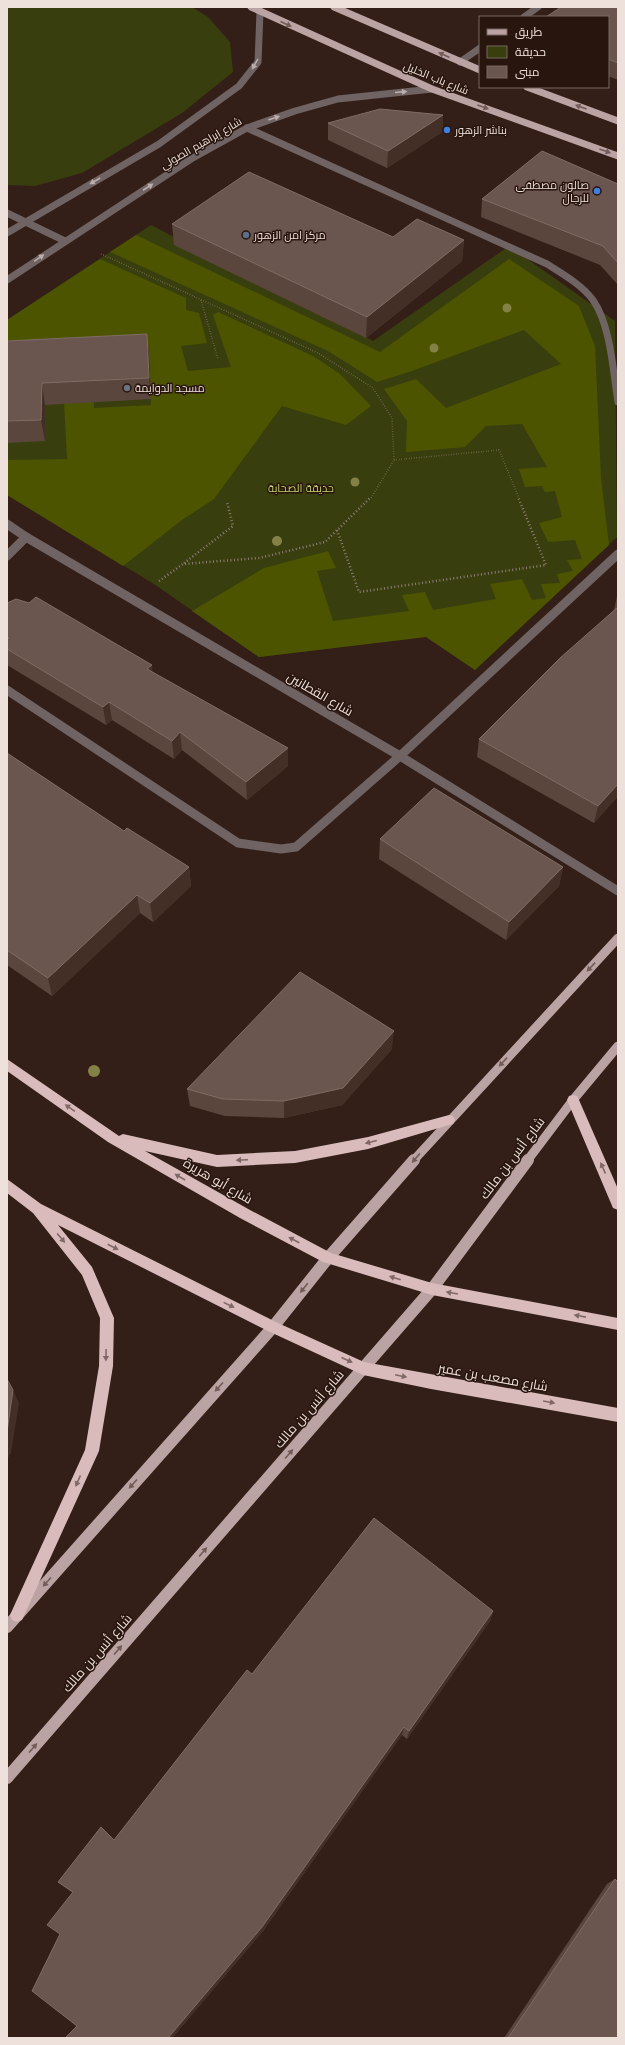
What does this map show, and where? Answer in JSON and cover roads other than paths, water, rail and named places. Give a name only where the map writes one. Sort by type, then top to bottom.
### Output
[{"type":"highway","name":"شارع أبو هريرة","points":[[7,1064],[112,1138],[245,1214],[328,1258],[432,1289]]},
{"type":"highway","points":[[573,1100],[618,1204]]},
{"type":"highway","points":[[112,1138],[217,1161],[295,1157],[368,1143],[449,1120]]},
{"type":"highway","points":[[7,1185],[36,1208],[273,1327],[363,1368]]},
{"type":"highway","points":[[17,1615],[92,1451],[106,1366],[107,1318],[87,1271],[36,1208]]},
{"type":"highway","points":[[432,1289],[618,1324]]},
{"type":"highway","name":"شارع مصعب بن عمير","points":[[363,1368],[431,1382],[618,1415]]},
{"type":"main road","name":"شارع باب الخليل","points":[[251,7],[432,89],[618,156]]},
{"type":"main road","name":"شارع باب الخليل","points":[[334,7],[479,70]]},
{"type":"main road","points":[[530,88],[618,121]]},
{"type":"main road","points":[[7,1627],[273,1327],[328,1258],[449,1120],[618,938]]},
{"type":"main road","name":"شارع أنس بن مالك","points":[[7,1778],[432,1289],[573,1100],[618,1046]]},
{"type":"street","points":[[525,16],[538,7]]},
{"type":"street","name":"شارع إبراهيم الصولي","points":[[7,233],[25,221],[159,144],[239,86],[258,62],[260,12]]},
{"type":"street","points":[[460,62],[479,49]]},
{"type":"street","name":"شارع إبراهيم الصولي","points":[[7,280],[191,158],[246,128],[294,111],[338,99],[432,89]]},
{"type":"street","points":[[246,128],[547,264],[574,282],[594,301],[604,323],[618,402]]},
{"type":"street","points":[[7,213],[65,241]]},
{"type":"street","name":"شارع القطانين","points":[[7,524],[26,537],[400,756],[618,891]]},
{"type":"street","points":[[7,556],[26,537]]},
{"type":"street","points":[[7,690],[238,843],[261,848],[281,849],[296,847],[400,756],[618,554]]},
{"type":"place","name":"بناشر الزهور","points":[[447,130]]},
{"type":"place","name":"صالون مصطفى للرجال","points":[[597,191]]},
{"type":"place","name":"مركز امن الزهور","points":[[246,235]]},
{"type":"place","name":"مسجد الدوايمة","points":[[127,388]]},
{"type":"park label","name":"حديقة الصحابة","points":[[301,488]]}]
